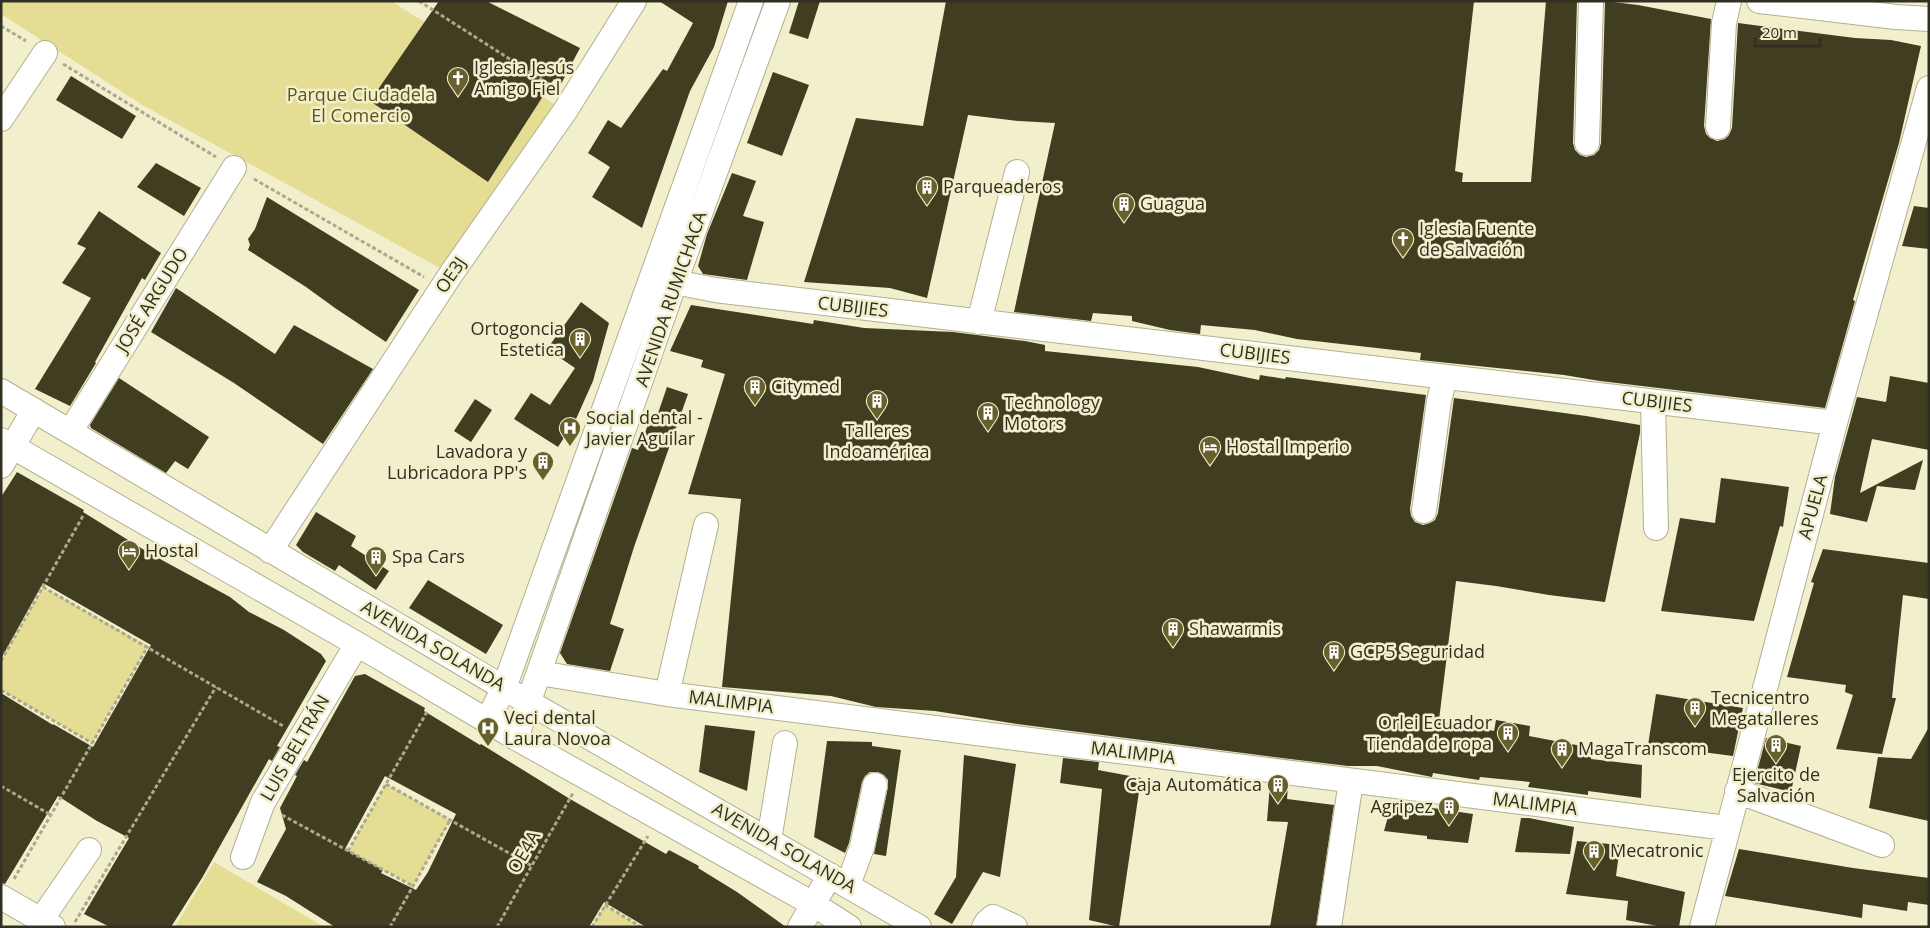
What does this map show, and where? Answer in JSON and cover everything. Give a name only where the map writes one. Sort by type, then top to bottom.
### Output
[{"type":"street","name":"OE3J","points":[[270,551],[442,288],[572,99],[634,1]]},
{"type":"street","name":"AVENIDA RUMICHACA","points":[[487,721],[504,688],[751,1]]},
{"type":"street","name":"AVENIDA RUMICHACA","points":[[516,738],[676,282],[778,1]]},
{"type":"street","points":[[1587,143],[1592,1]]},
{"type":"street","points":[[1718,127],[1724,23],[1729,1]]},
{"type":"street","points":[[1759,1],[1929,19]]},
{"type":"street","points":[[1,119],[45,53]]},
{"type":"street","name":"APUELA","points":[[1702,927],[1836,423],[1929,88]]},
{"type":"street","name":"JOSÉ ARGUDO","points":[[70,432],[234,168]]},
{"type":"street","points":[[978,322],[1017,172]]},
{"type":"street","name":"CUBIJIES","points":[[676,282],[714,290],[1836,423]]},
{"type":"street","points":[[1424,511],[1439,401],[1445,377]]},
{"type":"street","name":"AVENIDA SOLANDA","points":[[1,391],[504,688],[919,927]]},
{"type":"street","points":[[1653,402],[1656,528]]},
{"type":"street","points":[[5,451],[34,410]]},
{"type":"street","name":"AVENIDA SOLANDA","points":[[5,451],[357,644],[516,738],[813,904],[849,927]]},
{"type":"street","points":[[667,694],[706,525]]},
{"type":"street","name":"LUIS BELTRÁN","points":[[243,858],[263,802],[357,644]]},
{"type":"street","name":"MALIMPIA","points":[[539,673],[667,694],[1727,828]]},
{"type":"street","points":[[769,840],[785,743]]},
{"type":"street","points":[[1329,927],[1351,781]]},
{"type":"street","points":[[800,927],[813,904],[839,880],[862,847],[875,785]]},
{"type":"street","points":[[1737,792],[1882,845]]},
{"type":"street","points":[[7,889],[56,923],[88,850]]},
{"type":"street","points":[[984,927],[993,917],[1015,927]]},
{"type":"path","points":[[419,1],[572,99]]},
{"type":"path","points":[[1,26],[234,168],[442,288]]},
{"type":"path","points":[[1,661],[87,510]]},
{"type":"path","points":[[44,586],[289,730]]},
{"type":"path","points":[[7,889],[148,646]]},
{"type":"path","points":[[56,923],[216,687]]},
{"type":"path","points":[[1,690],[92,743]]},
{"type":"path","points":[[348,851],[430,707]]},
{"type":"path","points":[[386,784],[532,866]]},
{"type":"path","points":[[1,786],[51,814]]},
{"type":"path","name":"OE4A","points":[[498,927],[575,791]]},
{"type":"path","points":[[277,812],[413,886]]},
{"type":"path","points":[[390,927],[450,820]]},
{"type":"path","points":[[592,927],[649,834]]},
{"type":"path","points":[[605,905],[641,927]]},
{"type":"green space","name":"Parque Ciudadela El Comercio","points":[[1,1],[391,1],[565,111],[451,274],[144,106],[1,14]]},
{"type":"green space","points":[[43,587],[148,646],[92,743],[1,690],[1,661]]},
{"type":"green space","points":[[386,784],[450,820],[413,886],[348,851]]},
{"type":"green space","points":[[214,862],[324,927],[175,927]]},
{"type":"green space","points":[[605,905],[641,927],[592,927]]},
{"type":"building","name":"Iglesia Jesús Amigo Fiel","points":[[439,1],[486,1],[580,48],[561,84],[554,79],[488,182],[370,101]]},
{"type":"building","points":[[659,1],[728,1],[714,47],[690,91],[642,228],[592,197],[610,167],[588,153],[608,120],[621,128],[663,69],[667,71],[693,23]]},
{"type":"building","points":[[799,1],[820,1],[808,39],[789,33]]},
{"type":"building","points":[[946,1],[1474,1],[1455,171],[1463,173],[1462,182],[1531,182],[1546,1],[1577,1],[1573,143],[1575,150],[1580,155],[1586,157],[1594,155],[1599,150],[1601,143],[1605,1],[1638,5],[1711,19],[1704,126],[1706,134],[1717,141],[1725,139],[1732,128],[1738,23],[1855,38],[1891,40],[1921,46],[1899,143],[1853,300],[1855,301],[1825,408],[1564,375],[1420,360],[1421,353],[1297,339],[1255,330],[1201,325],[1200,334],[1170,330],[1132,321],[1132,316],[1093,313],[1091,321],[1014,312],[1055,123],[968,115],[927,298],[890,288],[804,282],[856,118],[923,126]]},
{"type":"building","points":[[773,72],[809,85],[782,156],[747,143]]},
{"type":"building","points":[[71,76],[136,116],[122,139],[56,100]]},
{"type":"building","points":[[156,163],[201,188],[184,216],[137,187]]},
{"type":"building","points":[[732,173],[756,181],[743,216],[764,222],[747,280],[703,274],[698,266],[707,234]]},
{"type":"building","points":[[267,197],[419,290],[386,342],[248,250],[250,245],[248,239],[255,229]]},
{"type":"building","points":[[1914,206],[1929,208],[1929,249],[1902,246]]},
{"type":"building","points":[[99,211],[161,253],[145,280],[142,278],[96,363],[70,406],[35,389],[91,298],[62,283],[86,248],[77,244]]},
{"type":"building","points":[[176,288],[275,354],[294,325],[373,369],[323,444],[234,383],[151,332]]},
{"type":"building","points":[[581,302],[609,323],[593,381],[576,419],[558,447],[514,419],[531,393],[550,405],[575,368],[547,349]]},
{"type":"building","points":[[691,305],[813,324],[814,320],[864,328],[953,332],[1025,341],[1045,345],[1045,351],[1198,367],[1259,380],[1260,375],[1285,379],[1286,377],[1426,395],[1410,509],[1411,516],[1415,522],[1423,525],[1435,520],[1438,513],[1454,398],[1640,425],[1640,433],[1605,602],[1456,581],[1439,720],[1494,731],[1496,720],[1530,726],[1529,736],[1592,748],[1591,759],[1642,765],[1641,798],[1588,791],[1588,795],[1528,787],[1530,782],[1480,777],[1479,780],[1433,773],[1432,777],[1377,766],[1348,766],[1017,724],[935,711],[876,707],[831,696],[722,687],[741,499],[688,494],[725,374],[701,367],[703,360],[670,351]]},
{"type":"building","points":[[1890,376],[1929,383],[1929,450],[1872,439],[1860,493],[1923,460],[1915,490],[1877,486],[1867,522],[1830,514],[1835,477],[1857,397],[1886,402]]},
{"type":"building","points":[[119,378],[209,437],[188,469],[175,461],[166,473],[91,428],[90,425]]},
{"type":"building","points":[[667,387],[688,394],[634,547],[610,624],[624,629],[610,671],[567,664],[560,653],[632,448],[638,450],[650,420],[655,422]]},
{"type":"building","points":[[475,399],[492,410],[471,442],[454,431]]},
{"type":"building","points":[[17,472],[84,510],[83,512],[149,553],[230,597],[249,612],[284,630],[321,654],[326,661],[277,746],[280,747],[272,761],[269,759],[202,878],[171,927],[110,927],[84,914],[129,838],[97,821],[58,796],[5,884],[1,883],[1,693],[93,747],[151,645],[43,583],[1,659],[1,497]]},
{"type":"building","points":[[1721,478],[1789,487],[1783,527],[1780,526],[1754,621],[1661,611],[1680,518],[1715,523]]},
{"type":"building","points":[[316,512],[356,536],[351,546],[389,571],[376,590],[339,565],[335,571],[303,552],[296,545]]},
{"type":"building","points":[[1823,549],[1929,563],[1929,599],[1903,595],[1892,698],[1896,698],[1882,754],[1836,749],[1853,695],[1845,692],[1846,685],[1787,677],[1814,583],[1811,582]]},
{"type":"building","points":[[428,580],[503,625],[486,654],[409,608]]},
{"type":"building","points":[[365,674],[425,708],[424,711],[570,799],[666,854],[669,850],[699,866],[698,868],[737,892],[786,927],[646,927],[604,902],[589,927],[335,927],[286,896],[257,882],[286,829],[280,808],[297,776],[295,775],[304,760],[307,762],[355,676]],"holes":[[[385,776],[456,814],[428,872],[416,890],[381,873],[383,870],[345,849]]]},
{"type":"building","name":"Tecnicentro Megatalleres","points":[[1656,694],[1743,708],[1733,756],[1648,745]]},
{"type":"building","points":[[705,725],[755,731],[747,791],[699,772]]},
{"type":"building","points":[[1929,727],[1929,821],[1869,808],[1878,757],[1911,759]]},
{"type":"building","name":"Ejercito de Salvación","points":[[1766,738],[1801,746],[1791,792],[1754,783]]},
{"type":"building","points":[[827,741],[872,742],[872,746],[901,750],[886,856],[874,854],[888,787],[888,780],[878,772],[870,772],[862,782],[849,843],[845,853],[814,837]]},
{"type":"building","points":[[964,755],[1016,764],[1000,877],[983,872],[952,924],[934,914],[956,877]]},
{"type":"building","points":[[1063,758],[1099,762],[1098,770],[1141,778],[1119,927],[1089,920],[1102,789],[1060,783]]},
{"type":"building","points":[[1270,784],[1288,786],[1287,799],[1334,805],[1316,927],[1270,927],[1288,822],[1267,821]]},
{"type":"building","points":[[1392,802],[1473,814],[1468,843],[1427,839],[1427,836],[1384,831]]},
{"type":"building","points":[[1521,818],[1574,827],[1570,854],[1515,852]]},
{"type":"building","points":[[1577,841],[1620,845],[1616,876],[1685,892],[1679,927],[1663,927],[1626,920],[1628,901],[1566,894]]},
{"type":"building","points":[[1739,849],[1853,868],[1929,878],[1929,905],[1908,902],[1907,911],[1863,904],[1862,918],[1725,896]]},
{"type":"place","name":"Iglesia Jesús Amigo Fiel","points":[[458,97]]},
{"type":"place","name":"Parqueaderos","points":[[927,206]]},
{"type":"place","name":"Guagua","points":[[1124,223]]},
{"type":"place","name":"Iglesia Fuente de Salvación","points":[[1403,258]]},
{"type":"place","name":"Ortogoncia Estetica","points":[[580,358]]},
{"type":"place","name":"Citymed","points":[[755,406]]},
{"type":"place","name":"Talleres Indoamérica","points":[[877,420]]},
{"type":"place","name":"Technology Motors","points":[[988,432]]},
{"type":"place","name":"Social dental - Javier Aguilar","points":[[570,447]]},
{"type":"place","name":"Hostal Imperio","points":[[1210,466]]},
{"type":"place","name":"Lavadora y Lubricadora PP's","points":[[543,481]]},
{"type":"place","name":"Hostal","points":[[129,570]]},
{"type":"place","name":"Spa Cars","points":[[376,576]]},
{"type":"place","name":"Shawarmis","points":[[1173,648]]},
{"type":"place","name":"GCP5 Seguridad","points":[[1334,671]]},
{"type":"place","name":"Tecnicentro Megatalleres","points":[[1695,727]]},
{"type":"place","name":"Veci dental Laura Novoa","points":[[488,747]]},
{"type":"place","name":"Orlei Ecuador Tienda de ropa","points":[[1508,752]]},
{"type":"place","name":"Ejercito de Salvación","points":[[1776,764]]},
{"type":"place","name":"MagaTranscom","points":[[1562,768]]},
{"type":"place","name":"Caja Automática","points":[[1278,804]]},
{"type":"place","name":"Agripez","points":[[1449,826]]},
{"type":"place","name":"Mecatronic","points":[[1594,870]]}]
